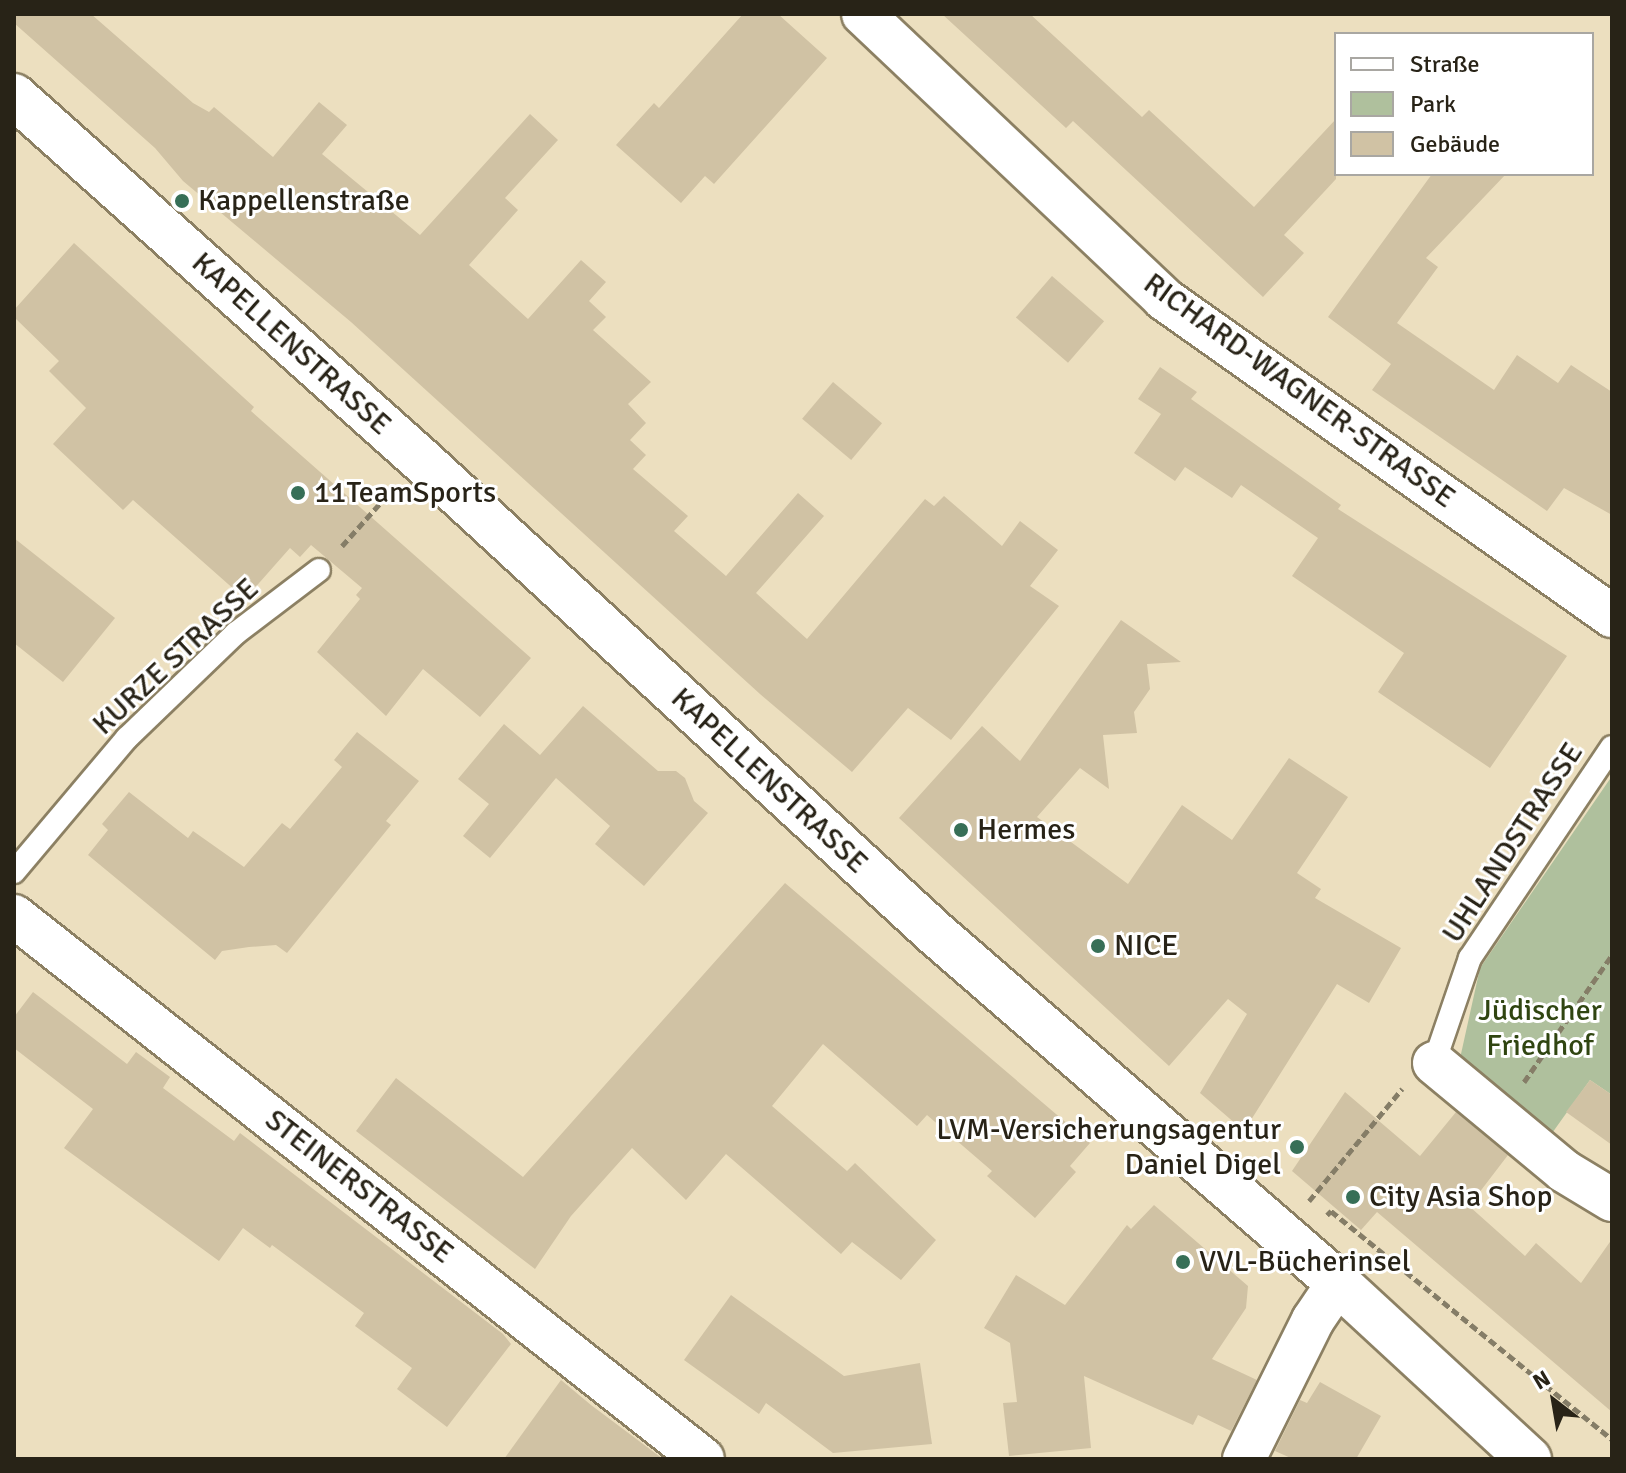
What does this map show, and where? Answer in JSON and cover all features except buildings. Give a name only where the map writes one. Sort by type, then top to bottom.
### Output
[{"type":"street","name":"RICHARD-WAGNER-STRASSE","points":[[863,14],[1164,299],[1612,616]]},
{"type":"street","name":"KAPELLENSTRASSE","points":[[14,96],[420,459],[936,934],[1338,1283],[1529,1459]]},
{"type":"street","name":"STEINERSTRASSE","points":[[14,916],[703,1459]]},
{"type":"street","points":[[1418,1076],[1612,1200]]},
{"type":"street","points":[[1244,1459],[1313,1320],[1338,1283]]},
{"type":"lane","name":"KURZE STRASSE","points":[[14,872],[127,738],[236,633],[319,570]]},
{"type":"lane","name":"UHLANDSTRASSE","points":[[1418,1076],[1470,958],[1612,747]]},
{"type":"path","points":[[319,570],[420,459]]},
{"type":"path","points":[[1517,1093],[1612,955]]},
{"type":"path","points":[[1290,1242],[1418,1076]]},
{"type":"path","points":[[1290,1242],[1331,1211],[1612,1439]]},
{"type":"green space","name":"Jüdischer Friedhof","points":[[1612,776],[1612,1095],[1590,1080],[1550,1136],[1459,1063],[1480,968]]},
{"type":"place","name":"Kappellenstraße","points":[[182,201]]},
{"type":"place","name":"11TeamSports","points":[[298,493]]},
{"type":"place","name":"Hermes","points":[[961,830]]},
{"type":"place","name":"NICE","points":[[1098,946]]},
{"type":"place","name":"LVM-Versicherungsagentur Daniel Digel","points":[[1297,1147]]},
{"type":"place","name":"City Asia Shop","points":[[1353,1197]]},
{"type":"place","name":"VVL-Bücherinsel","points":[[1183,1262]]}]
